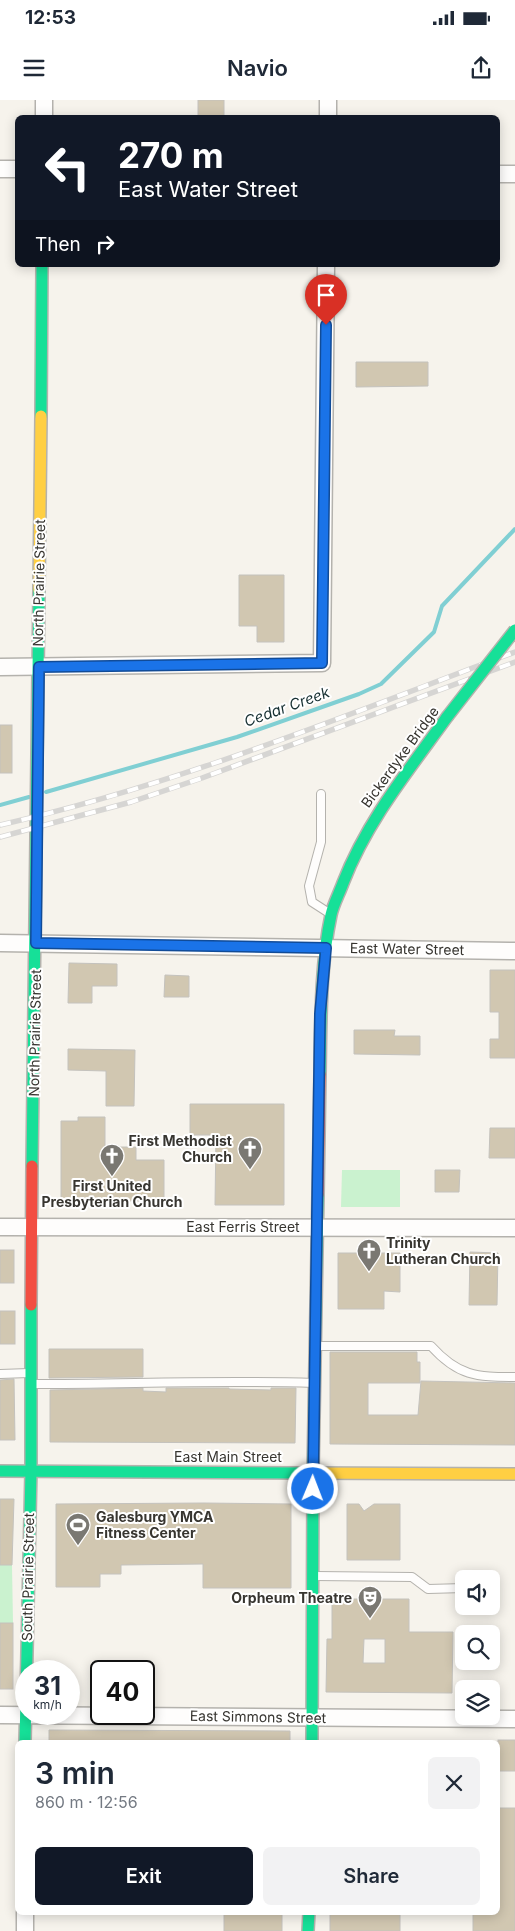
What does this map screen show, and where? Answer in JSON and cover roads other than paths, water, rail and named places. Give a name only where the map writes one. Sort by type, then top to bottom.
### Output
[{"type":"street","points":[[44,100],[44,115]]},
{"type":"street","points":[[328,100],[328,115]]},
{"type":"street","points":[[0,169],[15,169]]},
{"type":"street","points":[[500,174],[515,174]]},
{"type":"street","name":"North Prairie Street","points":[[31,1471],[31,1227],[38,771],[42,267]]},
{"type":"street","points":[[0,667],[322,663],[326,267]]},
{"type":"street","name":"Bickerdyke Bridge","points":[[312,1740],[313,1472],[320,1014],[331,914],[352,858],[374,818],[515,630]]},
{"type":"street","name":"East Water Street","points":[[0,943],[515,951]]},
{"type":"street","name":"East Ferris Street","points":[[0,1227],[515,1228]]},
{"type":"street","name":"East Main Street","points":[[0,1471],[515,1474]]},
{"type":"street","name":"South Prairie Street","points":[[26,1660],[31,1471]]},
{"type":"street","name":"East Simmons Street","points":[[0,1715],[15,1715]]},
{"type":"street","name":"East Simmons Street","points":[[80,1715],[515,1719]]},
{"type":"street","name":"South Prairie Street","points":[[25,1725],[25,1740]]},
{"type":"street","points":[[25,1915],[25,1931]]},
{"type":"street","points":[[308,1931],[309,1915]]},
{"type":"lane","points":[[321,794],[320,842],[309,886],[312,902],[331,914]]},
{"type":"lane","points":[[315,1346],[431,1346],[445,1361],[472,1376],[515,1377]]},
{"type":"lane","points":[[0,1374],[31,1379],[160,1384],[184,1381],[314,1383]]},
{"type":"lane","points":[[313,1576],[412,1578],[428,1589],[455,1588]]},
{"type":"waterway","name":"Cedar Creek","points":[[46,792],[237,737],[359,694],[381,684],[434,632],[442,606],[515,529]]},
{"type":"waterway","name":"Cedar Creek","points":[[0,805],[29,797]]},
{"type":"railway","points":[[0,825],[66,809],[196,769],[324,724],[515,652]]},
{"type":"railway","points":[[0,837],[131,802],[202,778],[515,662]]},
{"type":"place","name":"First Methodist Church","points":[[250,1170]]},
{"type":"place","name":"First United Presbyterian Church","points":[[112,1177]]},
{"type":"place","name":"Trinity Lutheran Church","points":[[369,1272]]},
{"type":"place","name":"Galesburg YMCA Fitness Center","points":[[78,1546]]},
{"type":"place","name":"Orpheum Theatre","points":[[370,1619]]}]
